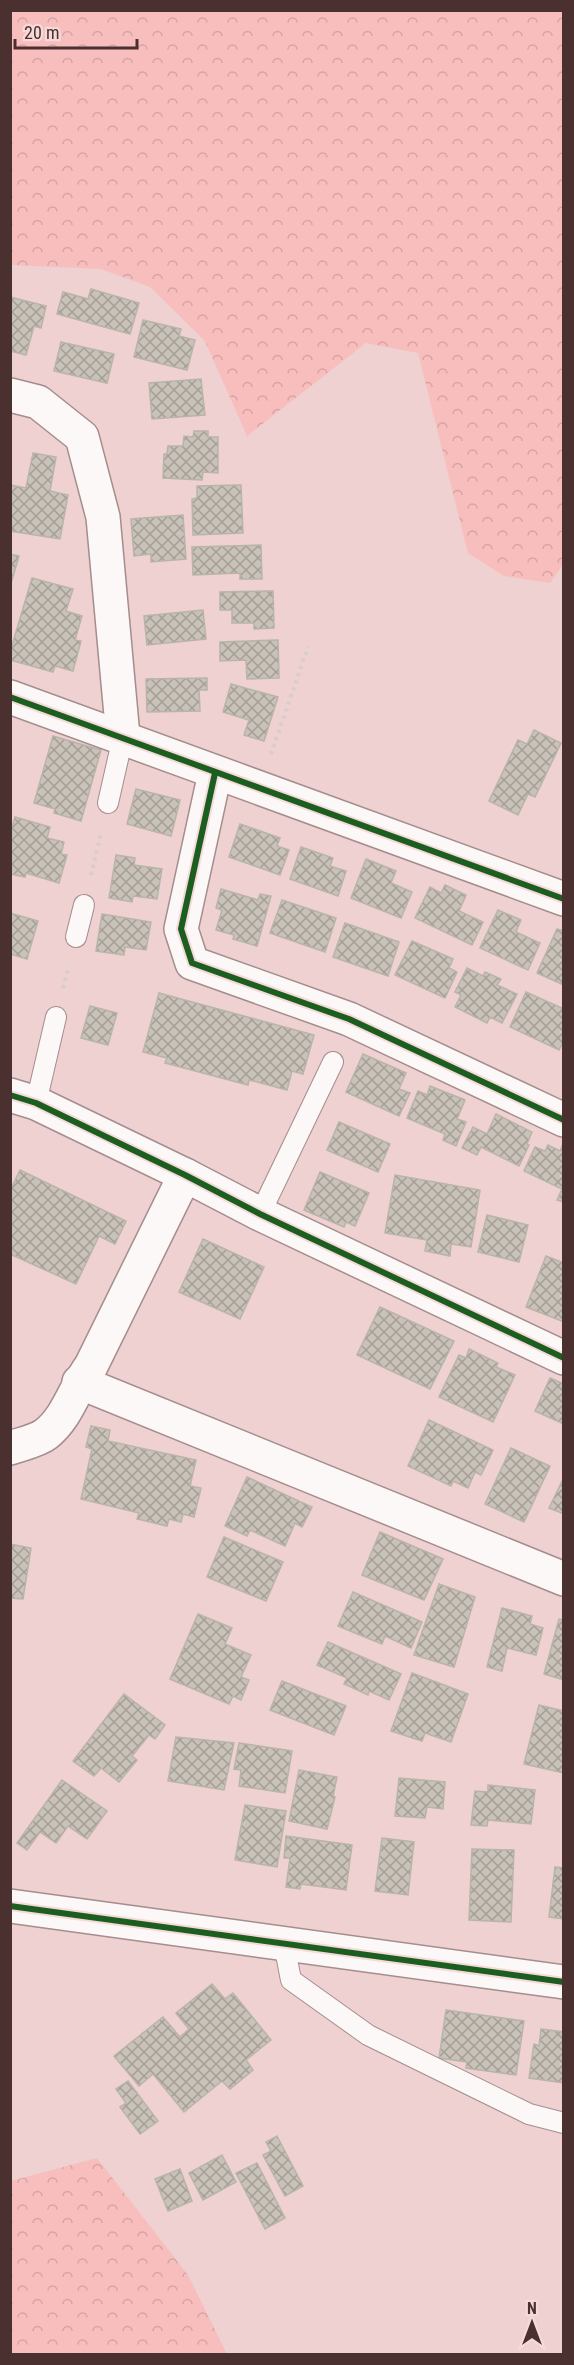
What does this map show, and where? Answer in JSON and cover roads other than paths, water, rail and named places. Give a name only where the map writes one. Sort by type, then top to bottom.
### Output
[{"type":"street","points":[[10,395],[39,402],[82,437],[103,517],[123,737]]},
{"type":"street","points":[[10,697],[564,899]]},
{"type":"street","points":[[215,773],[181,929],[192,963],[349,1019],[564,1120]]},
{"type":"street","points":[[23,1099],[564,1358]]},
{"type":"street","points":[[10,1448],[46,1435],[67,1410],[79,1382],[91,1366],[185,1175]]},
{"type":"street","points":[[79,1382],[564,1579]]},
{"type":"street","points":[[10,1906],[564,1982]]},
{"type":"lane","points":[[108,803],[123,737]]},
{"type":"lane","points":[[76,937],[84,905]]},
{"type":"lane","points":[[23,1099],[56,1017]]},
{"type":"lane","points":[[260,1214],[333,1062]]},
{"type":"lane","points":[[284,1944],[291,1980],[368,2035],[529,2114],[564,2123]]}]
